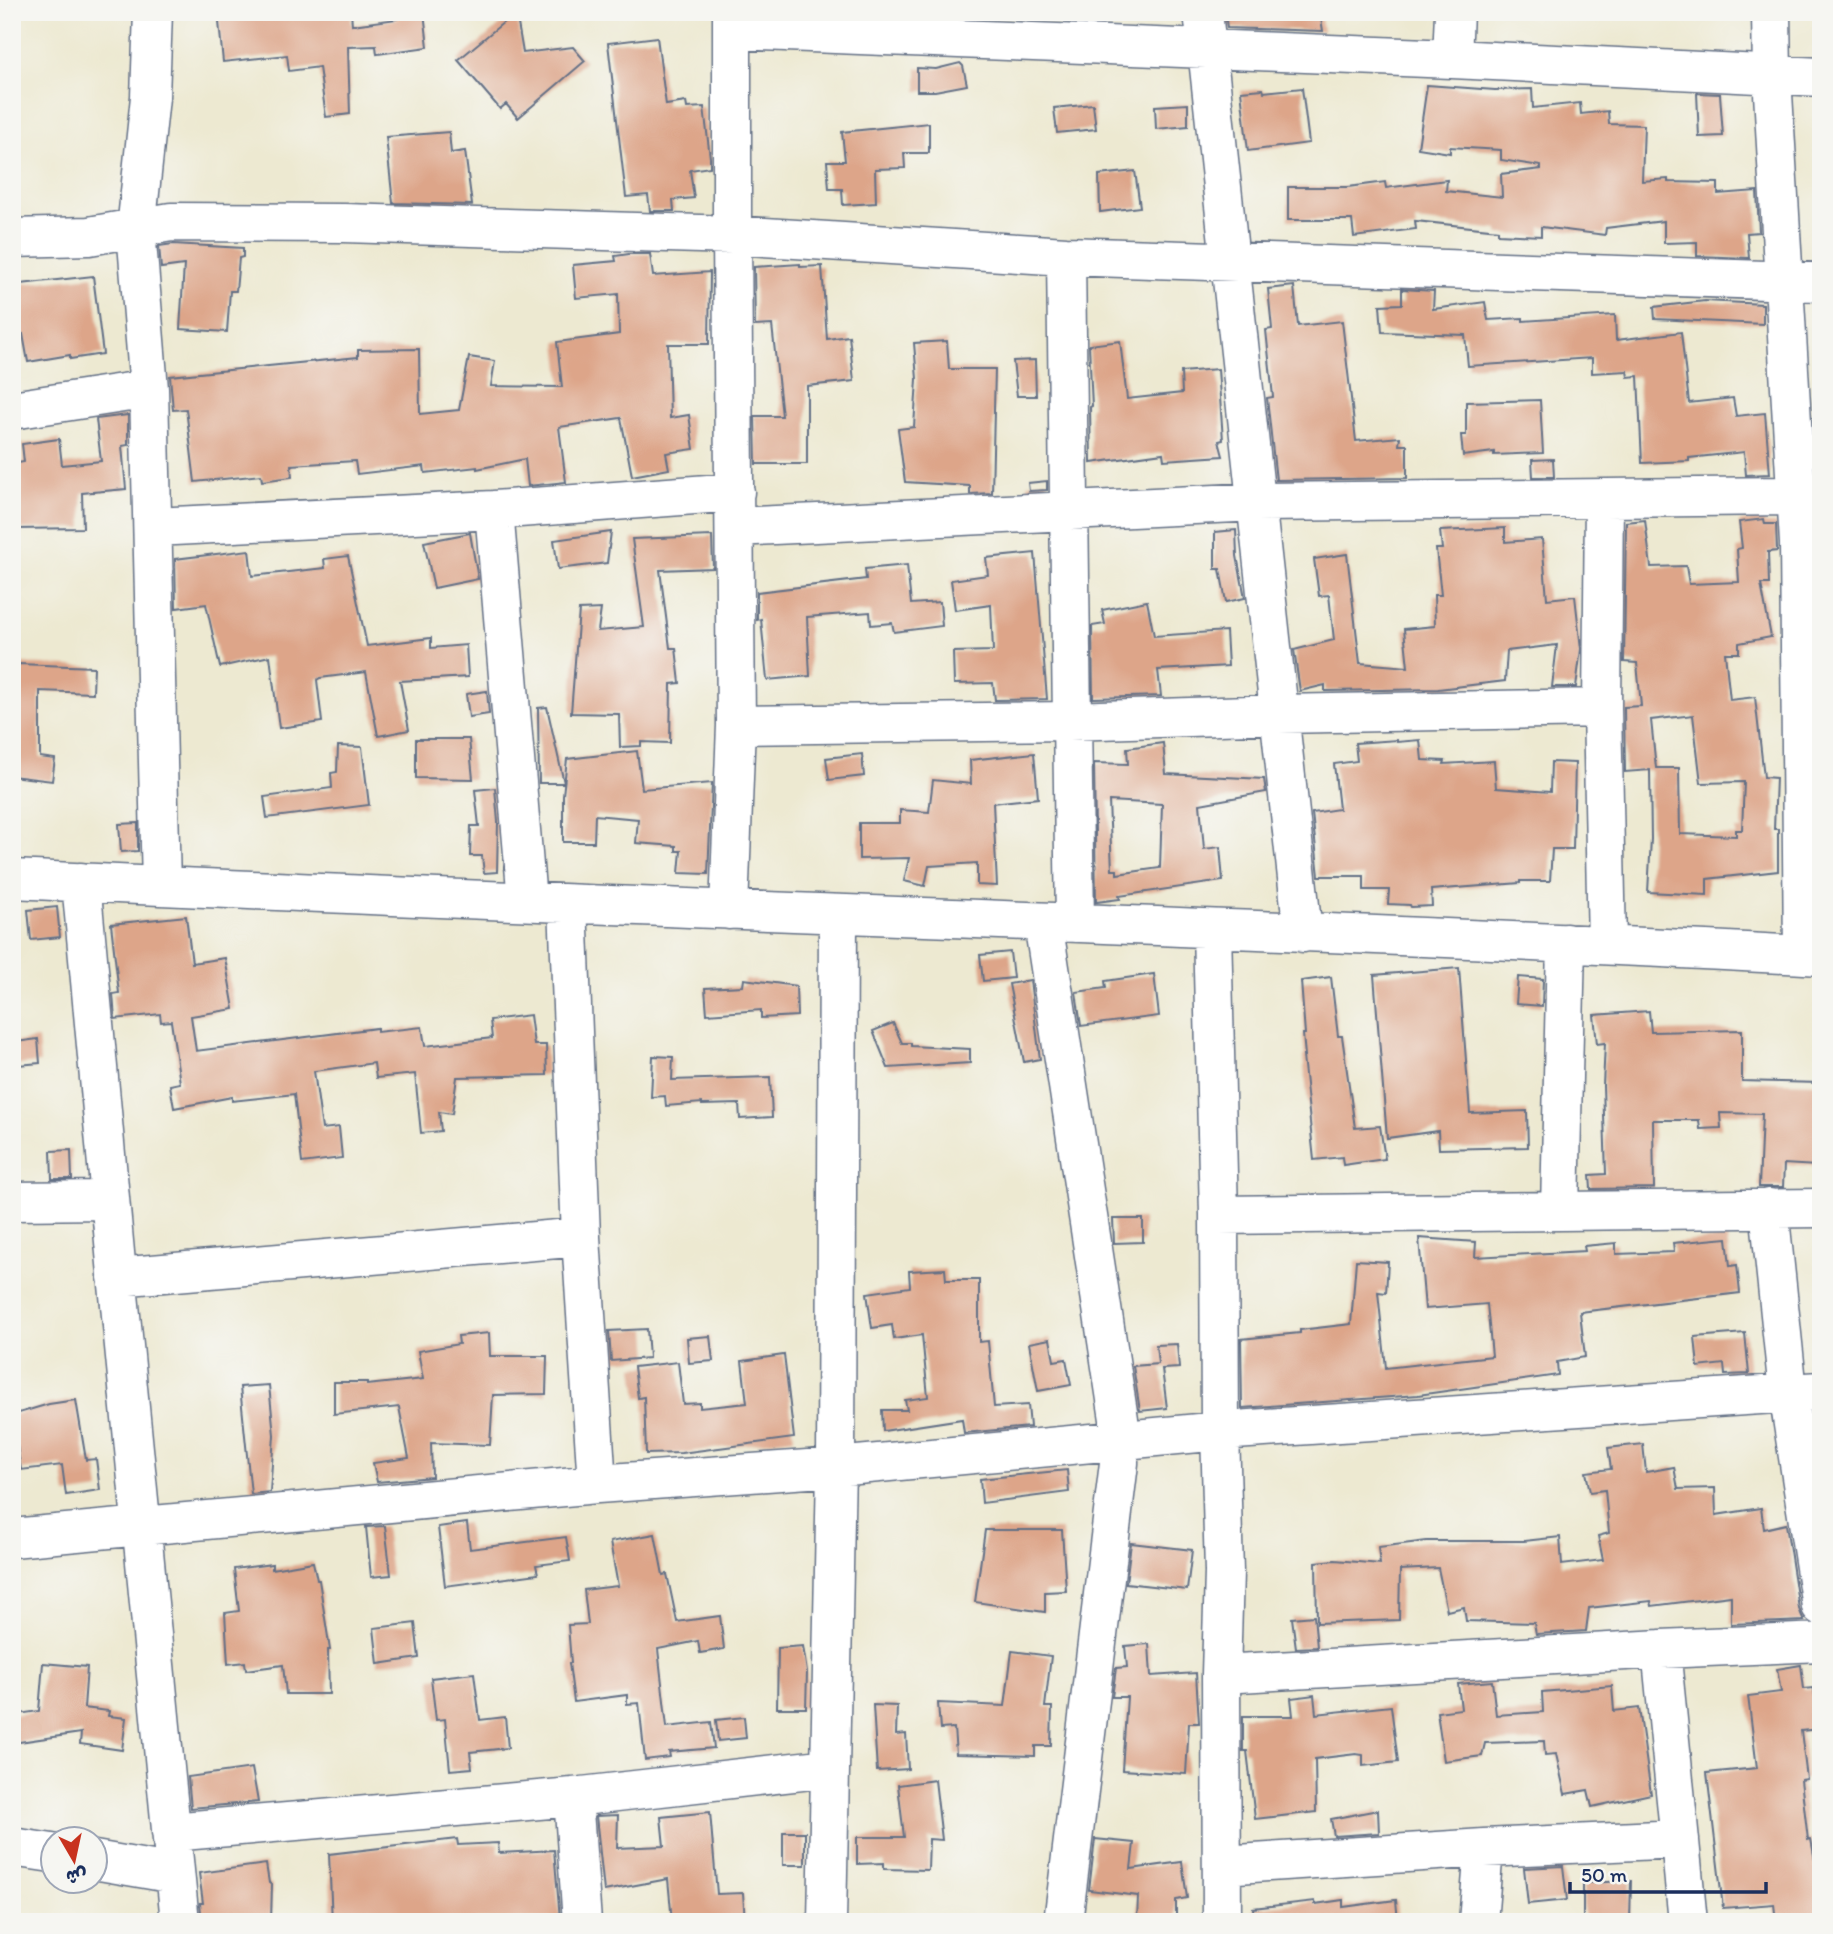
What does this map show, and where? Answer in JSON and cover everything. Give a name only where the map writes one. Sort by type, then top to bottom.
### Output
[{"type":"street","points":[[153,12],[150,97],[136,230],[149,388],[161,886]]},
{"type":"street","points":[[1203,12],[1303,933]]},
{"type":"street","points":[[1452,59],[1454,12]]},
{"type":"street","points":[[12,879],[568,904],[1607,944],[1812,956],[1810,578],[1795,496],[1802,281],[1772,76],[1770,12]]},
{"type":"street","points":[[729,910],[736,725],[733,21],[1209,51],[1452,59],[1821,78]]},
{"type":"street","points":[[12,237],[89,236],[171,222],[344,223],[732,235],[1066,256],[1802,281]]},
{"type":"street","points":[[1062,1922],[1118,1476],[1119,1440],[1119,1419],[1059,923],[1070,721],[1066,256]]},
{"type":"street","points":[[12,410],[149,388]]},
{"type":"street","points":[[154,527],[494,509],[1070,512],[1257,502],[1795,496]]},
{"type":"street","points":[[1604,499],[1602,708],[1607,944]]},
{"type":"street","points":[[494,509],[527,901]]},
{"type":"street","points":[[736,725],[1070,721],[1602,708]]},
{"type":"street","points":[[81,882],[109,1200],[180,1922]]},
{"type":"street","points":[[568,904],[582,1237],[597,1484]]},
{"type":"street","points":[[827,1922],[836,1467],[838,915]]},
{"type":"street","points":[[1212,929],[1224,1572],[1221,1674],[1222,1922]]},
{"type":"street","points":[[1560,1210],[1566,943]]},
{"type":"street","points":[[12,1201],[109,1200]]},
{"type":"street","points":[[1769,1208],[1805,1392],[1821,1606]]},
{"type":"street","points":[[1219,1215],[1821,1208]]},
{"type":"street","points":[[117,1277],[582,1237]]},
{"type":"street","points":[[12,1538],[597,1484],[836,1467],[1220,1431],[1805,1392]]},
{"type":"street","points":[[1221,1674],[1821,1642]]},
{"type":"street","points":[[1661,1649],[1688,1922]]},
{"type":"street","points":[[171,1832],[573,1797],[828,1768]]},
{"type":"street","points":[[573,1797],[582,1922]]},
{"type":"street","points":[[1222,1865],[1484,1847],[1679,1839]]},
{"type":"street","points":[[12,1847],[38,1851]]},
{"type":"street","points":[[1478,1922],[1484,1847]]},
{"type":"street","points":[[108,1862],[175,1874]]},
{"type":"building","points":[[218,12],[351,12],[352,25],[397,19],[396,12],[424,12],[428,47],[377,54],[376,46],[348,47],[350,114],[326,117],[319,67],[289,71],[287,55],[223,62]]},
{"type":"building","points":[[516,12],[523,53],[573,47],[585,61],[518,118],[506,104],[500,109],[458,60]]},
{"type":"building","points":[[1225,12],[1320,12],[1323,31],[1227,28]]},
{"type":"building","points":[[657,37],[666,105],[686,102],[687,108],[704,107],[710,158],[710,167],[690,170],[694,198],[673,200],[674,211],[650,211],[648,195],[626,197],[608,43]]},
{"type":"building","points":[[960,63],[967,85],[935,91],[917,91],[917,68],[936,69]]},
{"type":"building","points":[[1427,85],[1495,90],[1532,89],[1533,108],[1580,103],[1581,114],[1608,111],[1609,124],[1644,125],[1642,181],[1668,179],[1668,182],[1718,183],[1718,194],[1757,191],[1759,232],[1747,233],[1749,258],[1697,256],[1697,242],[1664,243],[1664,221],[1606,228],[1605,235],[1541,227],[1541,236],[1498,234],[1498,230],[1415,221],[1416,229],[1354,237],[1352,220],[1288,220],[1288,187],[1348,187],[1385,182],[1386,188],[1447,180],[1446,191],[1502,197],[1501,174],[1541,169],[1541,166],[1501,160],[1501,150],[1450,147],[1450,153],[1418,148]]},
{"type":"building","points":[[1302,88],[1309,143],[1248,151],[1241,91],[1263,89],[1264,92]]},
{"type":"building","points":[[1697,93],[1720,94],[1723,136],[1699,137]]},
{"type":"building","points":[[1093,104],[1096,129],[1057,133],[1054,108]]},
{"type":"building","points":[[1188,104],[1188,126],[1156,129],[1155,106]]},
{"type":"building","points":[[929,123],[929,153],[904,153],[905,168],[875,169],[876,203],[843,205],[842,189],[829,189],[827,161],[845,161],[842,132]]},
{"type":"building","points":[[449,132],[451,153],[465,151],[472,205],[393,203],[386,137]]},
{"type":"building","points":[[1135,171],[1140,207],[1100,212],[1099,175]]},
{"type":"building","points":[[173,244],[243,248],[243,257],[239,258],[236,291],[230,291],[227,332],[180,329],[184,265],[161,268],[159,246]]},
{"type":"building","points":[[650,254],[653,276],[710,272],[709,344],[668,344],[670,418],[689,415],[694,449],[666,453],[669,469],[632,476],[621,418],[559,427],[566,482],[528,486],[525,459],[477,469],[425,473],[424,466],[357,474],[355,461],[291,465],[292,477],[262,481],[261,475],[195,482],[186,409],[173,410],[170,376],[358,357],[358,350],[419,349],[420,414],[459,410],[469,357],[495,361],[491,386],[562,387],[557,342],[619,334],[618,294],[576,298],[573,265],[616,261],[615,256]]},
{"type":"building","points":[[800,264],[800,267],[822,266],[827,339],[849,336],[854,381],[807,386],[807,464],[756,464],[755,416],[782,416],[772,325],[755,326],[754,267]]},
{"type":"building","points":[[93,276],[103,354],[70,359],[70,355],[28,362],[23,334],[12,336],[12,285]]},
{"type":"building","points":[[1294,286],[1298,326],[1342,321],[1356,441],[1400,437],[1399,445],[1407,445],[1407,478],[1276,480],[1267,398],[1273,397],[1266,330],[1272,329],[1268,289]]},
{"type":"building","points":[[1402,289],[1434,291],[1433,309],[1485,302],[1488,320],[1523,318],[1523,321],[1615,315],[1616,340],[1681,332],[1689,403],[1733,398],[1736,416],[1765,413],[1770,474],[1746,475],[1744,452],[1689,458],[1689,461],[1642,463],[1638,376],[1628,377],[1627,371],[1592,373],[1592,358],[1468,366],[1465,335],[1382,332],[1380,305],[1402,304]]},
{"type":"building","points":[[1705,301],[1763,304],[1763,324],[1655,319],[1654,307]]},
{"type":"building","points":[[947,341],[949,369],[995,369],[992,493],[970,494],[970,486],[905,482],[898,429],[914,427],[917,379],[914,343]]},
{"type":"building","points":[[1120,341],[1127,399],[1182,393],[1181,372],[1218,369],[1223,440],[1219,441],[1223,456],[1164,460],[1163,453],[1091,463],[1089,345]]},
{"type":"building","points":[[1035,360],[1036,396],[1017,396],[1013,361]]},
{"type":"building","points":[[1540,400],[1543,453],[1494,455],[1494,452],[1463,456],[1461,435],[1466,435],[1466,402]]},
{"type":"building","points":[[128,415],[128,445],[122,446],[126,489],[82,493],[83,528],[15,529],[12,464],[24,462],[22,444],[59,439],[62,465],[101,461],[96,419]]},
{"type":"building","points":[[1553,459],[1554,477],[1533,477],[1532,460]]},
{"type":"building","points":[[1047,481],[1047,490],[1029,491],[1028,483]]},
{"type":"building","points":[[1764,519],[1765,524],[1776,524],[1777,551],[1768,552],[1769,584],[1761,584],[1771,637],[1739,643],[1739,653],[1725,653],[1730,700],[1755,697],[1764,777],[1776,778],[1774,829],[1778,829],[1778,871],[1707,879],[1707,895],[1648,892],[1651,839],[1650,770],[1625,772],[1624,707],[1641,706],[1637,663],[1624,662],[1626,522],[1645,520],[1651,567],[1686,566],[1689,584],[1739,582],[1737,549],[1742,548],[1739,522]],"holes":[[[1693,715],[1701,783],[1744,782],[1742,830],[1736,830],[1736,836],[1680,834],[1679,768],[1656,768],[1651,720]]]},
{"type":"building","points":[[1505,528],[1505,542],[1542,539],[1547,599],[1575,596],[1581,649],[1576,687],[1552,687],[1557,645],[1507,651],[1505,681],[1438,689],[1325,691],[1325,685],[1300,691],[1294,650],[1334,640],[1329,595],[1319,596],[1314,559],[1347,554],[1360,663],[1408,667],[1404,629],[1435,626],[1434,595],[1441,595],[1436,549],[1442,549],[1440,531]]},
{"type":"building","points":[[1236,530],[1237,556],[1245,598],[1226,602],[1220,569],[1215,569],[1215,532]]},
{"type":"building","points":[[611,532],[607,563],[558,569],[554,540]]},
{"type":"building","points":[[470,533],[478,579],[434,588],[424,542]]},
{"type":"building","points":[[712,536],[713,568],[660,570],[670,648],[676,648],[680,683],[671,684],[670,743],[641,742],[641,746],[620,747],[619,714],[571,713],[579,610],[601,609],[598,631],[644,627],[632,539]]},
{"type":"building","points":[[249,550],[252,576],[325,568],[324,559],[348,556],[367,646],[431,638],[431,648],[466,645],[468,677],[400,681],[409,730],[378,736],[366,672],[320,678],[317,680],[322,722],[279,728],[270,656],[220,667],[206,604],[176,608],[175,559]]},
{"type":"building","points":[[1035,553],[1047,699],[995,700],[993,683],[954,684],[953,652],[993,651],[991,605],[955,610],[951,580],[988,575],[986,558]]},
{"type":"building","points":[[907,565],[911,604],[940,602],[942,626],[894,632],[892,623],[871,625],[870,612],[807,617],[810,676],[767,680],[761,619],[757,620],[757,592],[866,579],[865,569]]},
{"type":"building","points":[[1147,601],[1154,636],[1226,631],[1228,666],[1158,670],[1161,696],[1093,698],[1092,626],[1105,624],[1102,610]]},
{"type":"building","points":[[18,664],[94,667],[93,693],[40,691],[40,757],[55,759],[52,781],[12,776],[12,741],[17,742]]},
{"type":"building","points":[[487,691],[489,714],[469,717],[466,694]]},
{"type":"building","points":[[547,707],[564,783],[539,783],[538,708]]},
{"type":"building","points":[[416,739],[469,739],[473,779],[416,778]]},
{"type":"building","points":[[1420,740],[1422,760],[1445,761],[1444,764],[1494,761],[1496,788],[1550,792],[1551,762],[1575,763],[1573,849],[1552,849],[1550,881],[1520,881],[1431,890],[1432,906],[1411,907],[1388,904],[1389,890],[1364,890],[1364,876],[1319,876],[1312,813],[1339,809],[1334,764],[1357,761],[1355,743]]},
{"type":"building","points":[[1163,743],[1166,774],[1264,779],[1266,792],[1200,804],[1204,849],[1220,847],[1223,881],[1119,896],[1120,899],[1096,902],[1094,763],[1128,764],[1127,748]],"holes":[[[1109,801],[1162,804],[1160,868],[1117,874],[1117,870],[1112,870]]]},
{"type":"building","points":[[338,746],[362,747],[369,805],[267,818],[264,797],[332,788],[331,773],[337,772]]},
{"type":"building","points":[[637,751],[642,789],[712,783],[708,874],[679,873],[681,851],[676,851],[676,846],[636,843],[638,819],[595,815],[594,842],[563,842],[563,795],[567,759]]},
{"type":"building","points":[[1034,753],[1038,798],[993,803],[997,886],[977,885],[977,863],[929,866],[925,886],[904,881],[909,858],[859,859],[859,823],[900,823],[900,810],[929,812],[933,780],[971,784],[970,760]]},
{"type":"building","points":[[862,754],[864,776],[829,780],[826,758]]},
{"type":"building","points":[[495,788],[498,822],[497,872],[484,873],[482,856],[470,856],[471,826],[479,826],[475,790]]},
{"type":"building","points":[[138,823],[138,851],[121,852],[119,824]]},
{"type":"building","points":[[57,907],[60,937],[31,940],[28,910]]},
{"type":"building","points":[[186,916],[192,963],[225,958],[234,1009],[191,1016],[196,1051],[377,1028],[377,1032],[422,1027],[425,1046],[492,1038],[490,1020],[530,1015],[534,1045],[546,1045],[547,1075],[457,1077],[452,1114],[439,1112],[441,1131],[421,1133],[415,1074],[376,1078],[374,1063],[314,1071],[322,1129],[339,1127],[342,1158],[302,1163],[294,1094],[232,1101],[232,1097],[174,1108],[170,1085],[180,1083],[171,1021],[161,1022],[160,1014],[115,1019],[113,994],[119,993],[111,924]]},
{"type":"building","points":[[1010,952],[1013,978],[983,981],[980,955]]},
{"type":"building","points":[[1459,968],[1470,1113],[1527,1111],[1528,1147],[1439,1149],[1438,1131],[1387,1138],[1374,975]]},
{"type":"building","points":[[1154,974],[1159,1016],[1081,1026],[1076,992],[1106,988],[1105,981]]},
{"type":"building","points":[[1331,977],[1338,1036],[1342,1036],[1355,1128],[1380,1126],[1385,1159],[1343,1165],[1342,1157],[1314,1160],[1303,1056],[1305,1034],[1301,981]]},
{"type":"building","points":[[1518,977],[1543,979],[1542,1006],[1516,1004]]},
{"type":"building","points":[[744,979],[796,986],[797,1016],[761,1018],[761,1010],[707,1014],[705,988],[743,986]]},
{"type":"building","points":[[1030,980],[1040,1059],[1024,1062],[1009,984]]},
{"type":"building","points":[[1649,1011],[1651,1032],[1742,1030],[1742,1081],[1821,1083],[1817,1166],[1784,1164],[1783,1187],[1759,1187],[1762,1114],[1720,1113],[1721,1128],[1700,1129],[1699,1120],[1653,1120],[1654,1188],[1591,1189],[1590,1175],[1606,1174],[1603,1086],[1605,1043],[1597,1044],[1594,1015]]},
{"type":"building","points":[[893,1023],[902,1043],[911,1043],[911,1046],[970,1049],[970,1063],[888,1068],[873,1031]]},
{"type":"building","points":[[38,1039],[40,1063],[18,1065],[16,1042]]},
{"type":"building","points":[[653,1056],[673,1057],[672,1080],[770,1077],[772,1117],[740,1119],[739,1104],[666,1106],[665,1096],[651,1097]]},
{"type":"building","points":[[71,1150],[72,1179],[52,1179],[51,1151]]},
{"type":"building","points":[[1113,1219],[1143,1219],[1143,1242],[1114,1243]]},
{"type":"building","points":[[1419,1238],[1476,1242],[1475,1257],[1585,1251],[1584,1246],[1616,1243],[1616,1254],[1674,1252],[1673,1243],[1727,1238],[1730,1266],[1737,1265],[1740,1293],[1580,1312],[1585,1357],[1557,1362],[1558,1375],[1418,1395],[1242,1408],[1241,1339],[1351,1324],[1356,1260],[1388,1262],[1386,1293],[1378,1292],[1386,1368],[1492,1356],[1487,1304],[1425,1309]]},
{"type":"building","points":[[945,1269],[946,1280],[979,1280],[979,1342],[988,1341],[994,1407],[1028,1405],[1030,1427],[964,1433],[962,1419],[883,1431],[882,1410],[907,1410],[905,1400],[928,1397],[922,1335],[894,1339],[892,1325],[872,1328],[867,1293],[910,1287],[909,1271]]},
{"type":"building","points":[[647,1329],[649,1358],[611,1361],[609,1331]]},
{"type":"building","points":[[489,1333],[490,1356],[547,1356],[546,1394],[493,1395],[490,1445],[431,1443],[432,1477],[377,1482],[373,1463],[409,1458],[399,1407],[334,1414],[334,1382],[367,1382],[367,1385],[423,1379],[418,1351],[459,1344],[458,1336]]},
{"type":"building","points":[[1745,1333],[1749,1374],[1725,1375],[1724,1364],[1698,1367],[1695,1337]]},
{"type":"building","points":[[710,1336],[713,1361],[689,1363],[687,1338]]},
{"type":"building","points":[[1050,1339],[1054,1361],[1066,1359],[1071,1385],[1038,1391],[1029,1343]]},
{"type":"building","points":[[1177,1344],[1179,1368],[1162,1369],[1167,1408],[1140,1411],[1133,1366],[1158,1364],[1156,1345]]},
{"type":"building","points":[[784,1355],[794,1438],[681,1453],[646,1454],[644,1397],[638,1398],[634,1367],[678,1362],[683,1404],[700,1403],[700,1408],[747,1403],[742,1361]]},
{"type":"building","points":[[269,1385],[274,1435],[270,1492],[251,1494],[240,1387]]},
{"type":"building","points":[[76,1400],[86,1460],[96,1459],[100,1490],[66,1495],[62,1465],[21,1470],[12,1415],[49,1404]]},
{"type":"building","points":[[1643,1444],[1646,1472],[1674,1467],[1678,1489],[1715,1488],[1716,1515],[1761,1508],[1764,1529],[1786,1524],[1799,1609],[1804,1621],[1731,1624],[1731,1596],[1652,1606],[1651,1601],[1589,1608],[1586,1631],[1536,1634],[1534,1623],[1466,1621],[1464,1607],[1447,1611],[1438,1568],[1400,1570],[1399,1620],[1317,1623],[1316,1562],[1335,1560],[1380,1564],[1378,1547],[1427,1541],[1524,1541],[1560,1537],[1562,1565],[1603,1560],[1598,1536],[1609,1533],[1605,1490],[1590,1492],[1586,1472],[1611,1469],[1608,1448]]},
{"type":"building","points":[[1067,1470],[1069,1492],[982,1503],[980,1479]]},
{"type":"building","points":[[467,1523],[470,1549],[566,1537],[570,1561],[536,1565],[538,1574],[445,1586],[438,1527]]},
{"type":"building","points":[[385,1526],[391,1575],[371,1577],[366,1527]]},
{"type":"building","points":[[985,1530],[1062,1530],[1066,1591],[1045,1592],[1045,1612],[975,1602]]},
{"type":"building","points":[[655,1534],[663,1575],[667,1574],[677,1622],[720,1616],[724,1649],[700,1653],[698,1641],[658,1649],[667,1727],[711,1722],[714,1748],[669,1752],[670,1757],[645,1760],[639,1703],[627,1704],[627,1695],[574,1702],[568,1625],[588,1624],[584,1590],[618,1586],[610,1542]]},
{"type":"building","points":[[1131,1543],[1192,1550],[1187,1590],[1126,1583]]},
{"type":"building","points":[[313,1562],[319,1580],[330,1650],[329,1694],[286,1694],[283,1665],[246,1670],[245,1662],[228,1664],[225,1613],[239,1611],[234,1569],[272,1564],[272,1569]]},
{"type":"building","points":[[1314,1616],[1317,1647],[1296,1648],[1292,1618]]},
{"type":"building","points":[[415,1623],[419,1658],[378,1664],[374,1628]]},
{"type":"building","points":[[1149,1644],[1151,1676],[1196,1673],[1199,1723],[1189,1723],[1186,1774],[1122,1770],[1127,1697],[1112,1697],[1116,1668],[1127,1667],[1125,1646]]},
{"type":"building","points":[[803,1646],[807,1672],[806,1708],[777,1708],[778,1648]]},
{"type":"building","points":[[1012,1651],[1051,1656],[1045,1707],[1052,1707],[1051,1746],[1035,1746],[1035,1756],[956,1754],[954,1728],[940,1729],[938,1703],[1005,1706]]},
{"type":"building","points":[[43,1663],[87,1667],[84,1708],[109,1711],[108,1716],[126,1718],[122,1750],[80,1744],[81,1733],[12,1743],[12,1715],[39,1711]]},
{"type":"building","points":[[1801,1665],[1804,1689],[1814,1688],[1819,1729],[1801,1731],[1807,1779],[1801,1780],[1808,1840],[1811,1839],[1821,1892],[1821,1922],[1776,1922],[1774,1904],[1723,1908],[1707,1773],[1757,1768],[1748,1696],[1781,1692],[1777,1669]]},
{"type":"building","points":[[474,1673],[480,1720],[505,1717],[508,1748],[470,1752],[472,1768],[450,1770],[445,1719],[436,1720],[431,1678]]},
{"type":"building","points":[[1492,1681],[1496,1715],[1543,1712],[1542,1692],[1612,1686],[1614,1711],[1639,1708],[1651,1794],[1592,1807],[1588,1790],[1565,1794],[1556,1754],[1545,1755],[1544,1741],[1485,1743],[1482,1756],[1444,1761],[1437,1712],[1461,1709],[1458,1684]]},
{"type":"building","points":[[1314,1695],[1316,1714],[1391,1706],[1398,1762],[1363,1766],[1363,1755],[1356,1754],[1315,1759],[1316,1812],[1255,1819],[1247,1751],[1243,1751],[1243,1716],[1293,1716],[1291,1698]]},
{"type":"building","points":[[873,1705],[897,1706],[896,1735],[906,1734],[908,1769],[877,1771]]},
{"type":"building","points":[[744,1717],[746,1738],[718,1741],[716,1720]]},
{"type":"building","points":[[252,1768],[258,1802],[191,1808],[188,1777]]},
{"type":"building","points":[[935,1780],[942,1840],[929,1839],[928,1870],[884,1869],[884,1863],[857,1864],[857,1837],[904,1837],[898,1785]]},
{"type":"building","points":[[1378,1810],[1379,1833],[1334,1836],[1331,1819]]},
{"type":"building","points":[[710,1812],[717,1894],[743,1893],[745,1922],[695,1922],[695,1918],[672,1921],[668,1879],[604,1891],[596,1816],[618,1815],[617,1848],[664,1846],[661,1817]]},
{"type":"building","points":[[783,1832],[805,1832],[805,1865],[783,1865]]},
{"type":"building","points":[[457,1839],[458,1845],[498,1843],[499,1853],[554,1850],[560,1919],[332,1922],[329,1854]]},
{"type":"building","points":[[1095,1839],[1134,1843],[1131,1869],[1182,1862],[1187,1898],[1176,1900],[1176,1922],[1137,1922],[1138,1896],[1089,1890]]},
{"type":"building","points":[[266,1864],[269,1883],[272,1884],[271,1922],[202,1922],[200,1903],[203,1903],[199,1873]]},
{"type":"building","points":[[1563,1866],[1567,1900],[1528,1904],[1524,1868]]},
{"type":"building","points":[[1631,1881],[1630,1922],[1583,1922],[1583,1883]]},
{"type":"building","points":[[1343,1900],[1343,1907],[1396,1900],[1398,1922],[1254,1922],[1253,1908]]}]
